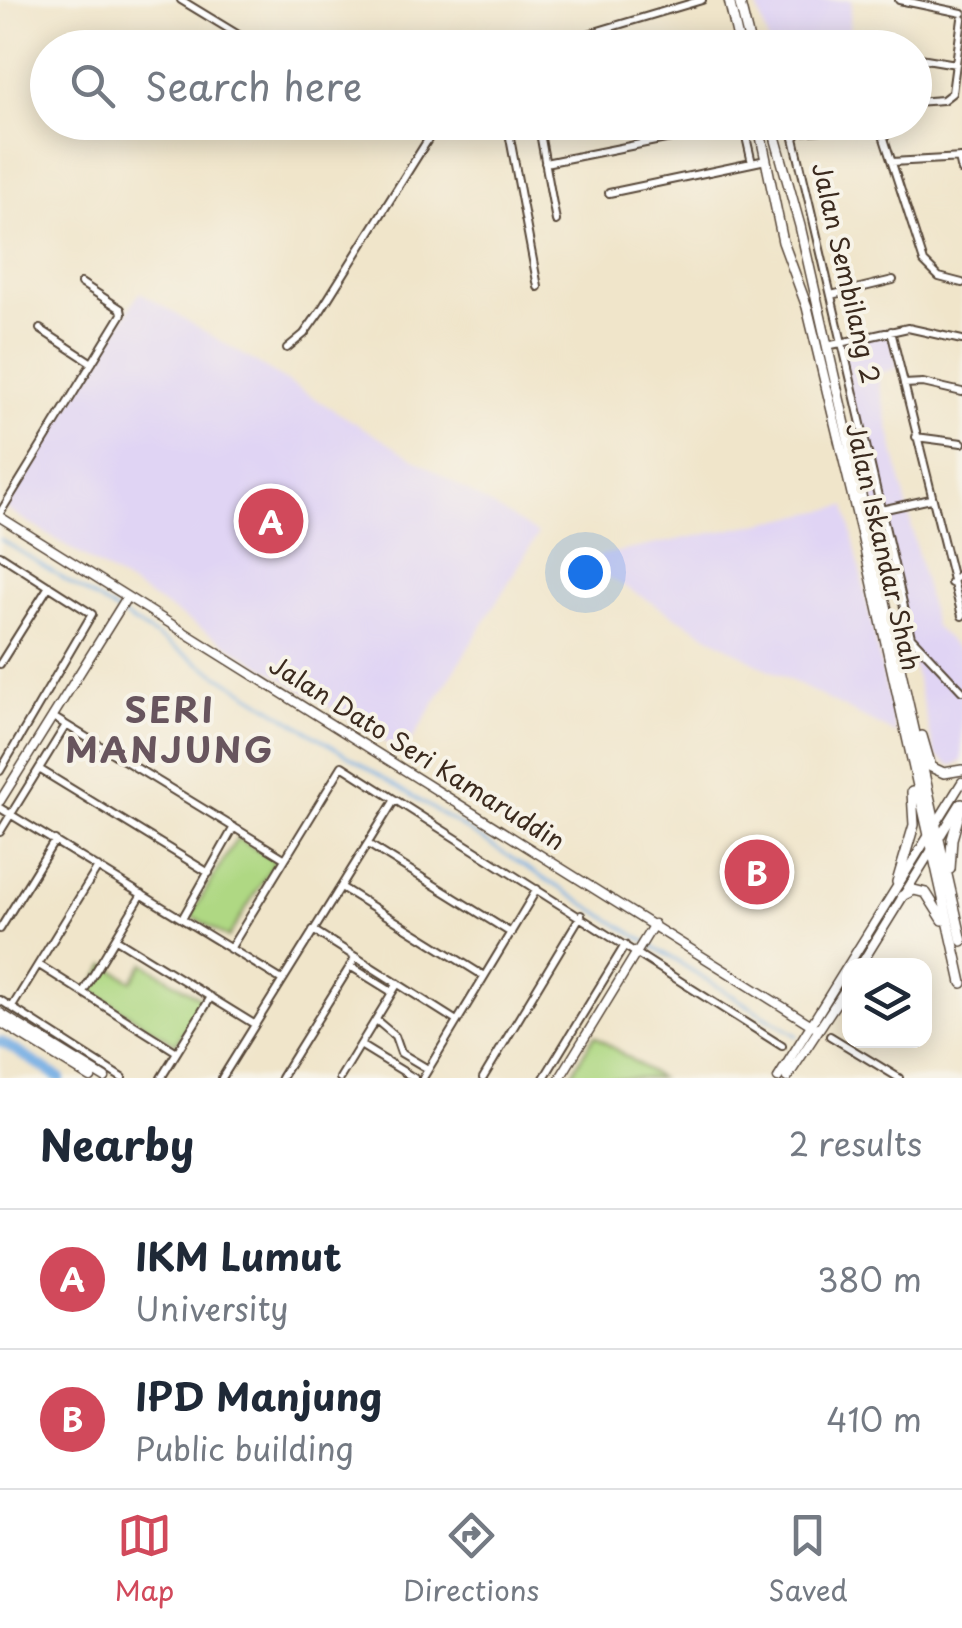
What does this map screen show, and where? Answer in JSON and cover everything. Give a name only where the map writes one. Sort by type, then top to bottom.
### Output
[{"type":"main road","points":[[729,0],[736,30]]},
{"type":"main road","points":[[739,0],[746,30]]},
{"type":"main road","name":"Jalan Iskandar Shah","points":[[762,140],[786,251],[818,354],[908,751],[962,940]]},
{"type":"main road","name":"Jalan Iskandar Shah","points":[[776,140],[904,681],[935,824],[931,850],[962,982]]},
{"type":"main road","points":[[778,218],[788,225],[795,210]]},
{"type":"main road","points":[[786,251],[794,237],[804,247]]},
{"type":"main road","points":[[904,681],[931,766],[944,773],[962,770]]},
{"type":"main road","points":[[898,882],[914,825],[908,751]]},
{"type":"main road","points":[[951,892],[952,839],[962,802]]},
{"type":"main road","points":[[902,896],[919,890],[935,902],[962,982]]},
{"type":"street","points":[[181,0],[230,30]]},
{"type":"street","points":[[601,30],[702,0]]},
{"type":"street","points":[[899,0],[962,16],[950,97],[932,100]]},
{"type":"street","points":[[932,59],[956,64]]},
{"type":"street","points":[[287,348],[304,334],[322,310],[428,140]]},
{"type":"street","points":[[510,140],[538,287]]},
{"type":"street","points":[[541,140],[556,220]]},
{"type":"street","points":[[545,163],[661,140]]},
{"type":"street","points":[[747,140],[752,163]]},
{"type":"street","name":"Jalan Sembilang 2","points":[[794,140],[910,637],[962,691]]},
{"type":"street","points":[[884,140],[924,262],[939,277],[962,283]]},
{"type":"street","points":[[892,162],[961,158],[962,172]]},
{"type":"street","points":[[609,193],[766,160]]},
{"type":"street","points":[[831,296],[893,280]]},
{"type":"street","points":[[0,515],[123,311],[81,282]]},
{"type":"street","points":[[40,329],[92,364]]},
{"type":"street","points":[[826,347],[891,331],[917,329],[962,340]]},
{"type":"street","points":[[891,331],[950,583],[962,616]]},
{"type":"street","points":[[904,384],[923,383],[962,392]]},
{"type":"street","points":[[916,436],[962,443]]},
{"type":"street","points":[[863,505],[881,510],[931,499]]},
{"type":"street","points":[[868,526],[881,510]]},
{"type":"street","name":"Jalan Dato Seri Kamaruddin","points":[[0,515],[815,1026]]},
{"type":"street","points":[[1,557],[92,617],[7,770],[9,786],[0,804],[282,980]]},
{"type":"street","points":[[950,583],[962,572]]},
{"type":"street","points":[[0,664],[49,586]]},
{"type":"street","points":[[7,770],[25,760],[128,597]]},
{"type":"street","points":[[53,717],[284,858]]},
{"type":"street","points":[[0,832],[66,725]]},
{"type":"street","points":[[230,948],[342,766],[782,1046]]},
{"type":"street","points":[[39,769],[209,873]]},
{"type":"street","points":[[935,824],[962,782]]},
{"type":"street","points":[[222,1078],[394,801]]},
{"type":"street","points":[[853,958],[898,882],[962,802]]},
{"type":"street","points":[[182,919],[234,827]]},
{"type":"street","points":[[0,929],[55,840]]},
{"type":"street","points":[[368,844],[511,933]]},
{"type":"street","points":[[865,958],[931,850]]},
{"type":"street","points":[[12,1008],[98,867]]},
{"type":"street","points":[[341,887],[484,976]]},
{"type":"street","points":[[423,1078],[537,890]]},
{"type":"street","points":[[82,992],[142,894]]},
{"type":"street","points":[[483,1078],[581,915]]},
{"type":"street","points":[[560,1078],[654,924]]},
{"type":"street","points":[[313,930],[456,1020]]},
{"type":"street","points":[[116,938],[254,1024]]},
{"type":"street","points":[[544,1078],[624,945]]},
{"type":"street","points":[[282,1078],[356,957]]},
{"type":"street","points":[[39,965],[177,1052]]},
{"type":"street","points":[[350,966],[392,992]]},
{"type":"street","points":[[787,1078],[842,978]]},
{"type":"street","points":[[340,1078],[398,984]]},
{"type":"street","points":[[778,1078],[842,992]]},
{"type":"street","points":[[161,1078],[210,998]]},
{"type":"street","points":[[0,1000],[122,1078]]},
{"type":"street","points":[[0,1013],[105,1078]]},
{"type":"street","points":[[376,1020],[395,1036],[401,1053],[428,1069]]},
{"type":"street","points":[[0,1022],[91,1078]]},
{"type":"street","points":[[830,1036],[899,1078]]},
{"type":"street","points":[[360,1045],[414,1078]]},
{"type":"shaded area","points":[[755,0],[852,0],[849,30],[765,30]]},
{"type":"shaded area","points":[[140,292],[538,534],[404,753],[5,508]]},
{"type":"shaded area","points":[[889,328],[898,368],[877,374],[934,626],[962,653],[962,761],[951,766],[935,755],[835,341]]},
{"type":"shaded area","points":[[846,506],[896,734],[754,662],[601,573],[598,556]]},
{"type":"green space","points":[[237,838],[275,861],[228,938],[191,915]]},
{"type":"green space","points":[[144,963],[203,1000],[176,1044],[90,990],[106,965],[132,981]]},
{"type":"green space","points":[[595,1036],[659,1078],[569,1078]]},
{"type":"waterway","points":[[0,539],[797,1036]]},
{"type":"waterway","points":[[0,1041],[60,1078]]},
{"type":"place","name":"IKM Lumut","points":[[271,521]]},
{"type":"place","name":"IPD Manjung","points":[[757,872]]},
{"type":"district","name":"SERI MANJUNG","points":[[170,731]]}]
